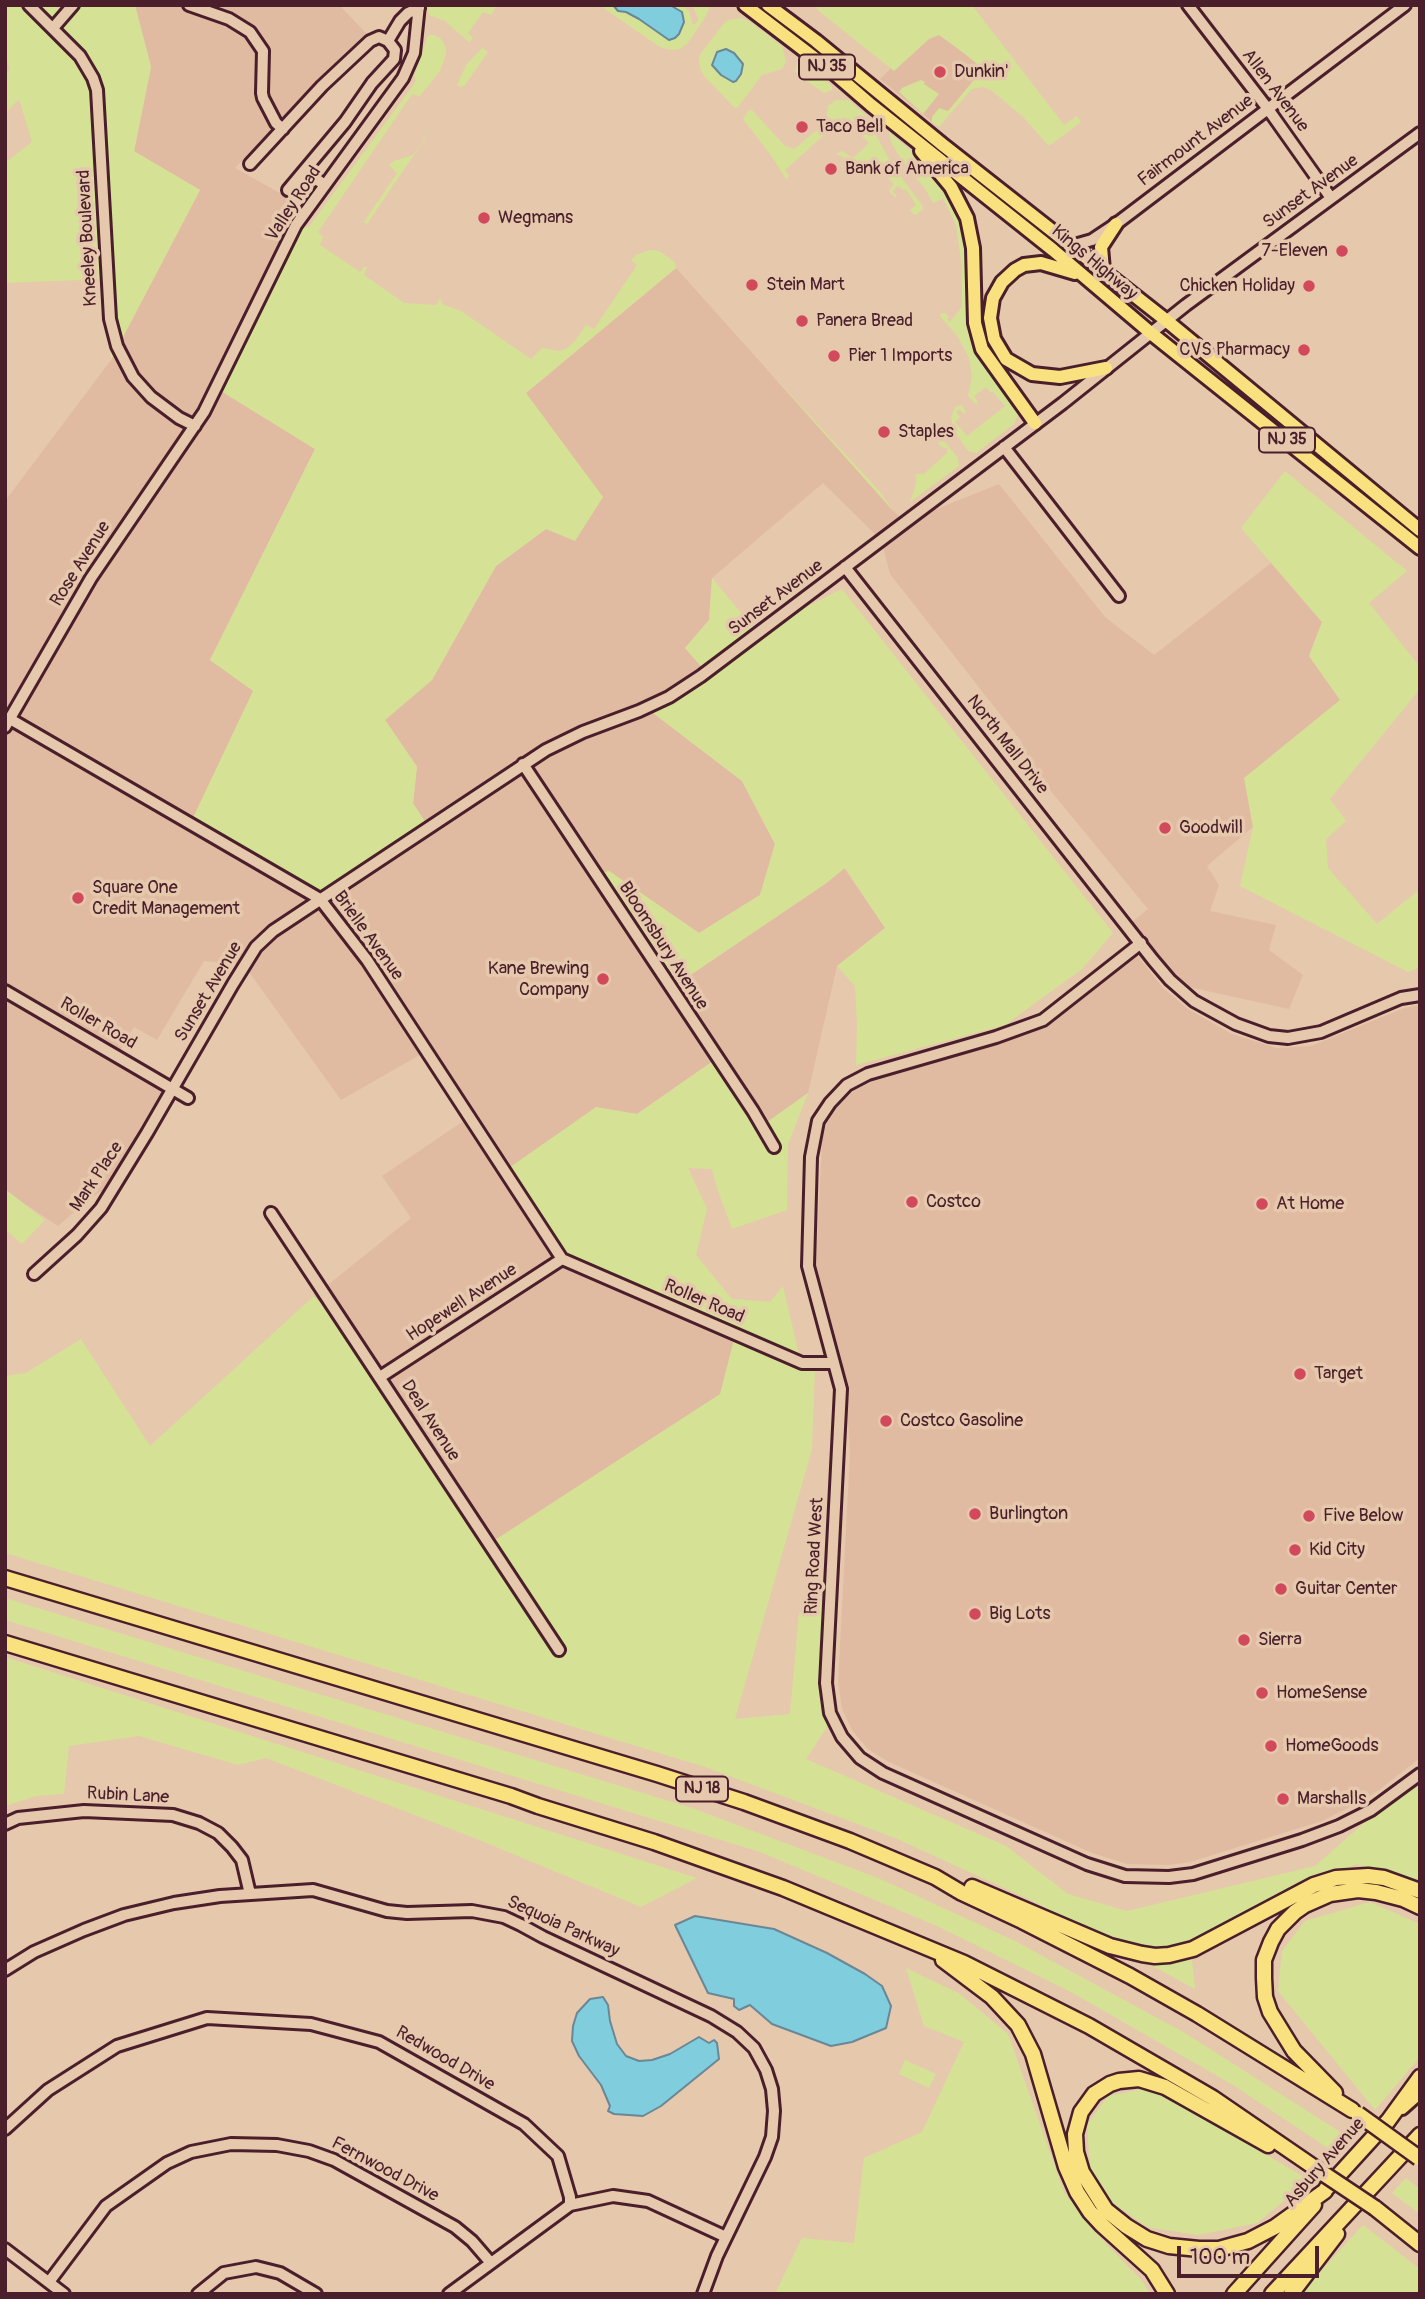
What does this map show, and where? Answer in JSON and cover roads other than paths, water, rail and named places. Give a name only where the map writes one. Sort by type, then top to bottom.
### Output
[{"type":"highway","name":"NJ 18","points":[[5,1578],[657,1774],[799,1822],[935,1877],[1130,1976],[1207,2020],[1355,2112],[1419,2158]]},
{"type":"highway","points":[[5,1643],[654,1842],[783,1888],[974,1968],[1100,2032],[1213,2098],[1375,2208],[1420,2255]]},
{"type":"highway","points":[[935,1877],[965,1885],[1110,1946],[1154,1955],[1169,1955],[1193,1949],[1314,1885],[1336,1878],[1384,1878],[1420,1891]]},
{"type":"highway","points":[[1355,2112],[1306,2064],[1274,2020],[1265,1997],[1264,1961],[1271,1942],[1287,1919],[1304,1905],[1330,1894],[1358,1890],[1376,1892],[1403,1899],[1420,1908]]},
{"type":"highway","points":[[924,1947],[992,1997],[1018,2025],[1033,2054],[1066,2167],[1077,2192],[1096,2218],[1152,2270],[1167,2294]]},
{"type":"highway","points":[[1388,2121],[1420,2077]]},
{"type":"highway","points":[[1307,2163],[1293,2158],[1165,2087],[1139,2079],[1110,2084],[1094,2094],[1081,2112],[1075,2134],[1076,2152],[1082,2172],[1106,2210],[1147,2239],[1169,2246],[1219,2249],[1248,2241],[1275,2227],[1325,2191]]},
{"type":"highway","name":"Asbury Avenue","points":[[1234,2294],[1388,2121]]},
{"type":"highway","points":[[1272,2294],[1419,2135]]},
{"type":"highway","points":[[1291,2294],[1330,2244],[1352,2210]]},
{"type":"highway","points":[[1387,2219],[1420,2244]]},
{"type":"main road","name":"Kings Highway","points":[[745,5],[834,72],[1152,334],[1420,548]]},
{"type":"main road","name":"Kings Highway","points":[[768,5],[1167,321],[1420,530]]},
{"type":"main road","points":[[905,132],[951,187],[967,218],[973,248],[975,323],[978,337],[986,356],[1035,423]]},
{"type":"main road","points":[[1103,270],[1101,247],[1116,224]]},
{"type":"main road","points":[[1081,275],[1052,264],[1041,263],[1024,265],[1015,270],[1002,282],[993,298],[990,318],[992,333],[1006,359],[1032,374],[1060,377],[1106,368]]},
{"type":"main road","name":"Asbury Avenue","points":[[1388,2121],[1420,2092]]},
{"type":"street","name":"Kneeley Boulevard","points":[[29,5],[88,66],[97,90],[110,319],[117,346],[133,377],[151,397],[179,418],[195,426]]},
{"type":"street","points":[[53,28],[73,5]]},
{"type":"street","points":[[189,5],[229,19],[250,32],[263,51],[263,98],[276,123],[283,129]]},
{"type":"street","name":"Allen Avenue","points":[[1188,5],[1332,198]]},
{"type":"street","name":"Fairmount Avenue","points":[[1071,246],[1093,240],[1116,224],[1405,5]]},
{"type":"street","points":[[388,41],[400,21],[419,7]]},
{"type":"street","name":"Valley Road","points":[[195,426],[215,392],[296,225],[410,67],[418,34],[419,7]]},
{"type":"street","points":[[250,164],[322,86],[370,41],[379,37],[388,41],[395,50],[394,59],[288,190]]},
{"type":"street","points":[[358,103],[376,116]]},
{"type":"street","name":"Sunset Avenue","points":[[172,1088],[256,947],[273,931],[523,764],[583,732],[639,711],[682,689],[1004,447],[1251,256],[1420,132]]},
{"type":"street","points":[[304,171],[325,185]]},
{"type":"street","name":"Rose Avenue","points":[[8,723],[91,578],[195,426]]},
{"type":"street","points":[[1004,447],[1119,596]]},
{"type":"street","name":"North Mall Drive","points":[[845,567],[1170,981],[1194,1001],[1228,1021],[1269,1036],[1288,1038],[1308,1036],[1401,998],[1420,995]]},
{"type":"street","name":"Brielle Avenue","points":[[8,723],[320,899],[367,960],[562,1259]]},
{"type":"street","name":"Bloomsbury Avenue","points":[[523,764],[774,1147]]},
{"type":"street","name":"Ring Road West","points":[[1141,943],[1043,1020],[996,1037],[868,1074],[848,1085],[830,1103],[818,1121],[813,1139],[808,1266],[841,1389],[826,1683],[830,1713],[842,1737],[860,1758],[883,1773],[1087,1864],[1125,1876],[1169,1877],[1193,1874],[1314,1836],[1371,1810],[1420,1774]]},
{"type":"street","name":"Roller Road","points":[[5,991],[188,1098]]},
{"type":"street","name":"Mark Place","points":[[34,1274],[77,1235],[101,1208],[172,1088]]},
{"type":"street","name":"Deal Avenue","points":[[271,1213],[559,1650]]},
{"type":"street","name":"Roller Road","points":[[562,1259],[802,1363],[834,1363]]},
{"type":"street","name":"Hopewell Avenue","points":[[380,1377],[562,1259]]},
{"type":"street","name":"Rubin Lane","points":[[5,1824],[18,1818],[84,1811],[173,1815],[199,1823],[218,1833],[232,1847],[242,1860],[250,1894]]},
{"type":"street","name":"Sequoia Parkway","points":[[5,1970],[34,1952],[124,1915],[220,1896],[313,1890],[387,1911],[472,1911],[504,1917],[711,2016],[737,2032],[754,2048],[766,2070],[772,2089],[774,2111],[772,2137],[703,2294]]},
{"type":"street","name":"Redwood Drive","points":[[5,2129],[48,2090],[117,2046],[207,2018],[311,2024],[379,2042],[524,2124],[558,2156],[570,2205]]},
{"type":"street","name":"Fernwood Drive","points":[[49,2283],[106,2206],[167,2163],[191,2152],[231,2144],[277,2145],[309,2151],[334,2161],[455,2227],[472,2241],[491,2263]]},
{"type":"street","points":[[449,2294],[570,2205],[613,2196],[648,2201],[726,2237]]},
{"type":"street","points":[[5,2249],[64,2294]]},
{"type":"street","points":[[198,2294],[224,2273],[256,2267],[280,2273],[316,2294]]},
{"type":"water","points":[[613,5],[670,5],[682,12],[684,22],[679,34],[669,40],[639,19],[618,11]]},
{"type":"water","points":[[726,49],[734,53],[743,64],[741,74],[733,82],[721,75],[712,65],[717,52]]},
{"type":"water","points":[[695,1916],[774,1929],[865,1974],[882,1986],[891,2006],[886,2028],[852,2042],[831,2046],[772,2024],[750,2005],[739,2010],[734,2006],[734,1999],[708,1993],[675,1925]]},
{"type":"water","points":[[603,1997],[608,2005],[617,2044],[626,2056],[639,2061],[652,2060],[670,2054],[699,2037],[709,2043],[714,2040],[717,2043],[719,2059],[661,2106],[643,2116],[614,2114],[608,2111],[610,2106],[601,2085],[579,2056],[572,2041],[577,2013],[590,1999]]},
{"type":"place","name":"Dunkin'","points":[[940,72]]},
{"type":"place","name":"Taco Bell","points":[[802,127]]},
{"type":"place","name":"Bank of America","points":[[831,169]]},
{"type":"place","name":"Wegmans","points":[[484,218]]},
{"type":"place","name":"7-Eleven","points":[[1342,251]]},
{"type":"place","name":"Stein Mart","points":[[752,285]]},
{"type":"place","name":"Chicken Holiday","points":[[1309,286]]},
{"type":"place","name":"Panera Bread","points":[[802,321]]},
{"type":"place","name":"CVS Pharmacy","points":[[1304,350]]},
{"type":"place","name":"Pier 1 Imports","points":[[834,356]]},
{"type":"place","name":"Staples","points":[[884,432]]},
{"type":"place","name":"Goodwill","points":[[1165,828]]},
{"type":"place","name":"Square One Credit Management","points":[[78,898]]},
{"type":"place","name":"Kane Brewing Company","points":[[603,979]]},
{"type":"place","name":"Costco","points":[[912,1202]]},
{"type":"place","name":"At Home","points":[[1262,1204]]},
{"type":"place","name":"Target","points":[[1300,1374]]},
{"type":"place","name":"Costco Gasoline","points":[[886,1421]]},
{"type":"place","name":"Burlington","points":[[975,1514]]},
{"type":"place","name":"Five Below","points":[[1309,1516]]},
{"type":"place","name":"Kid City","points":[[1295,1550]]},
{"type":"place","name":"Guitar Center","points":[[1281,1589]]},
{"type":"place","name":"Big Lots","points":[[975,1614]]},
{"type":"place","name":"Sierra","points":[[1244,1640]]},
{"type":"place","name":"HomeSense","points":[[1262,1693]]},
{"type":"place","name":"HomeGoods","points":[[1271,1746]]},
{"type":"place","name":"Marshalls","points":[[1283,1799]]}]
